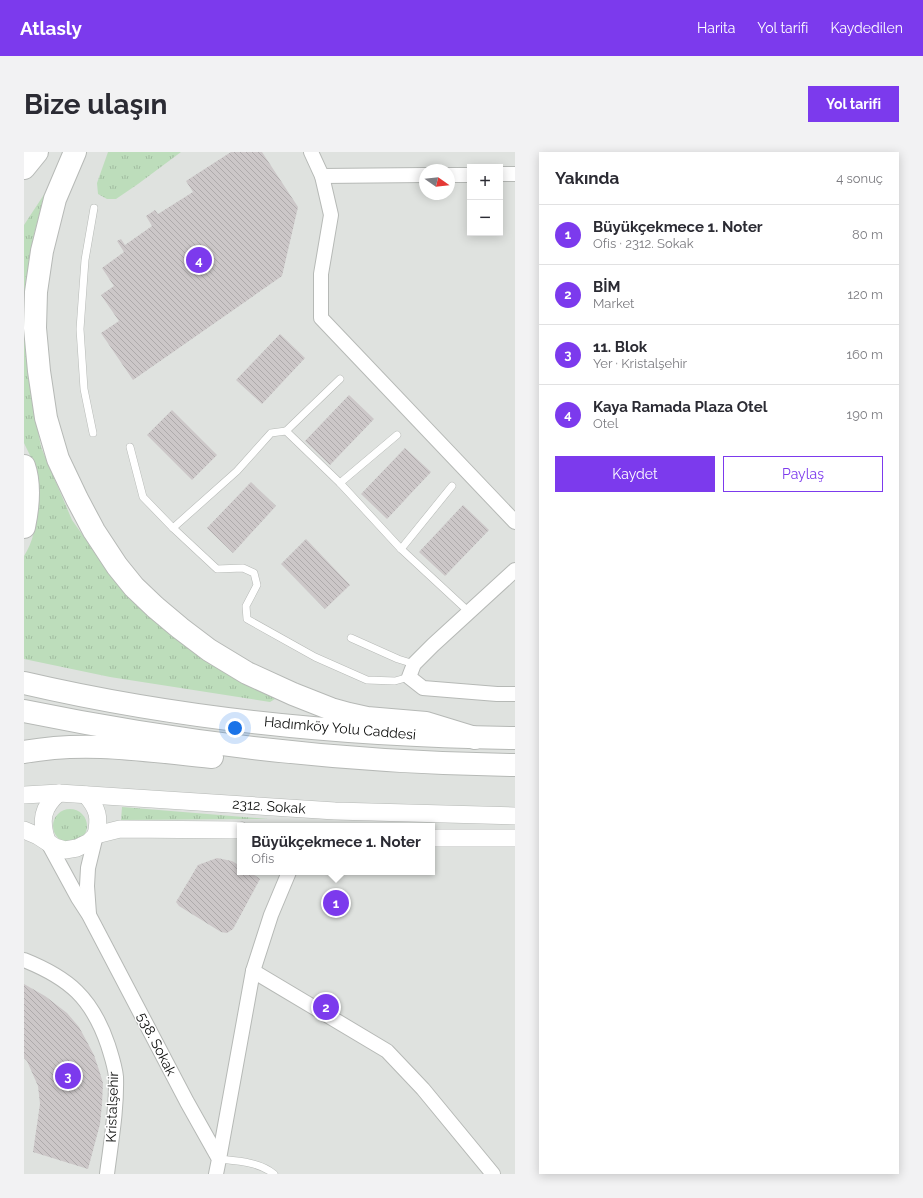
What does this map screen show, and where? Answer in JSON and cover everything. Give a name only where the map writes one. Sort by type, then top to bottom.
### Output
[{"type":"main road","points":[[75,152],[55,199],[42,251],[36,292],[36,328],[39,371],[46,418],[58,459],[90,524],[117,566],[134,587],[180,628],[209,650],[247,673],[292,694],[343,713],[367,718],[426,723],[474,738]]},
{"type":"main road","points":[[24,181],[32,159]]},
{"type":"main road","points":[[24,466],[28,491],[27,511],[24,527]]},
{"type":"main road","name":"Hadımköy Yolu Caddesi","points":[[24,683],[88,697],[243,720],[366,732],[474,738],[515,738]]},
{"type":"main road","name":"Hadımköy Yolu Caddesi","points":[[24,711],[148,734],[293,752],[398,762],[515,765]]},
{"type":"main road","points":[[24,752],[74,746],[110,747],[211,757],[252,758],[293,752]]},
{"type":"street","points":[[311,152],[322,176],[331,215],[321,274],[321,318],[515,522]]},
{"type":"street","points":[[503,174],[515,174]]},
{"type":"street","points":[[322,176],[419,175]]},
{"type":"street","points":[[455,175],[467,175]]},
{"type":"street","points":[[515,570],[469,612],[412,670],[423,688],[515,694]]},
{"type":"street","points":[[47,841],[44,832],[43,820],[45,809],[50,800],[59,793]]},
{"type":"street","name":"2312. Sokak","points":[[24,795],[59,793],[335,811],[515,816]]},
{"type":"street","points":[[86,795],[93,803],[97,811],[99,820],[96,836]]},
{"type":"street","name":"2312. Sokak","points":[[24,830],[47,841],[55,847],[65,850],[77,848],[89,842],[96,836],[120,829],[237,830]]},
{"type":"street","name":"538. Sokak","points":[[89,915],[87,886],[88,868],[96,836]]},
{"type":"street","points":[[435,838],[515,838]]},
{"type":"street","name":"538. Sokak","points":[[47,841],[89,915],[187,1102],[219,1159]]},
{"type":"street","points":[[216,1174],[253,972],[271,915],[288,875]]},
{"type":"street","name":"Kristalşehir","points":[[24,960],[45,968],[63,979],[77,991],[90,1006],[101,1026],[116,1076],[108,1174]]},
{"type":"street","points":[[253,972],[387,1051],[424,1089],[493,1174]]},
{"type":"lane","points":[[93,433],[84,389],[80,329],[85,260],[94,208]]},
{"type":"lane","points":[[173,528],[237,471],[270,433],[286,431],[340,380]]},
{"type":"lane","points":[[286,431],[340,483],[401,549],[469,612]]},
{"type":"lane","points":[[340,483],[397,435]]},
{"type":"lane","points":[[130,447],[143,497],[173,528],[217,569],[244,568],[254,574],[257,585],[246,606],[247,619],[315,657],[367,680],[395,681],[412,670],[398,659],[350,638]]},
{"type":"lane","points":[[401,549],[452,486]]},
{"type":"lane","points":[[219,1159],[249,1163],[274,1174]]},
{"type":"green space","points":[[108,152],[181,152],[116,199],[107,199],[98,194],[97,183]]},
{"type":"green space","points":[[45,193],[34,234],[26,290],[24,327],[24,225]]},
{"type":"green space","points":[[24,327],[28,375],[41,447],[72,520],[124,589],[239,679],[275,699],[270,702],[110,677],[24,659],[24,556],[33,535],[36,523],[37,486],[33,463],[24,443]]},
{"type":"green space","points":[[122,807],[268,819],[121,820]]},
{"type":"green space","points":[[70,809],[82,814],[87,826],[82,838],[70,843],[58,838],[53,826],[58,814]]},
{"type":"building","points":[[231,152],[262,152],[298,207],[282,276],[133,380],[101,333],[119,321],[101,295],[114,286],[102,268],[124,252],[117,241],[121,239],[125,245],[152,226],[146,216],[155,210],[158,214],[193,192],[186,181]]},
{"type":"building","points":[[280,334],[305,358],[262,404],[236,380]]},
{"type":"building","points":[[349,395],[374,419],[330,465],[305,441]]},
{"type":"building","points":[[172,410],[217,455],[192,480],[147,435]]},
{"type":"building","points":[[405,448],[431,472],[387,519],[361,494]]},
{"type":"building","points":[[251,482],[276,506],[233,553],[207,528]]},
{"type":"building","points":[[463,505],[489,530],[445,576],[419,552]]},
{"type":"building","points":[[306,539],[350,585],[325,609],[281,564]]},
{"type":"building","points":[[217,858],[232,861],[237,864],[237,875],[254,875],[260,879],[233,929],[227,933],[221,932],[179,906],[176,902],[198,865]]},
{"type":"building","points":[[24,984],[45,996],[67,1013],[79,1027],[94,1055],[103,1083],[102,1104],[100,1124],[88,1169],[33,1152],[40,1104],[38,1086],[27,1061],[24,1058]]},
{"type":"place","name":"Kaya Ramada Plaza Otel","points":[[199,260]]},
{"type":"place","name":"Büyükçekmece 1. Noter","points":[[336,903]]},
{"type":"place","name":"BİM","points":[[326,1007]]},
{"type":"place","name":"11. Blok","points":[[68,1076]]}]
